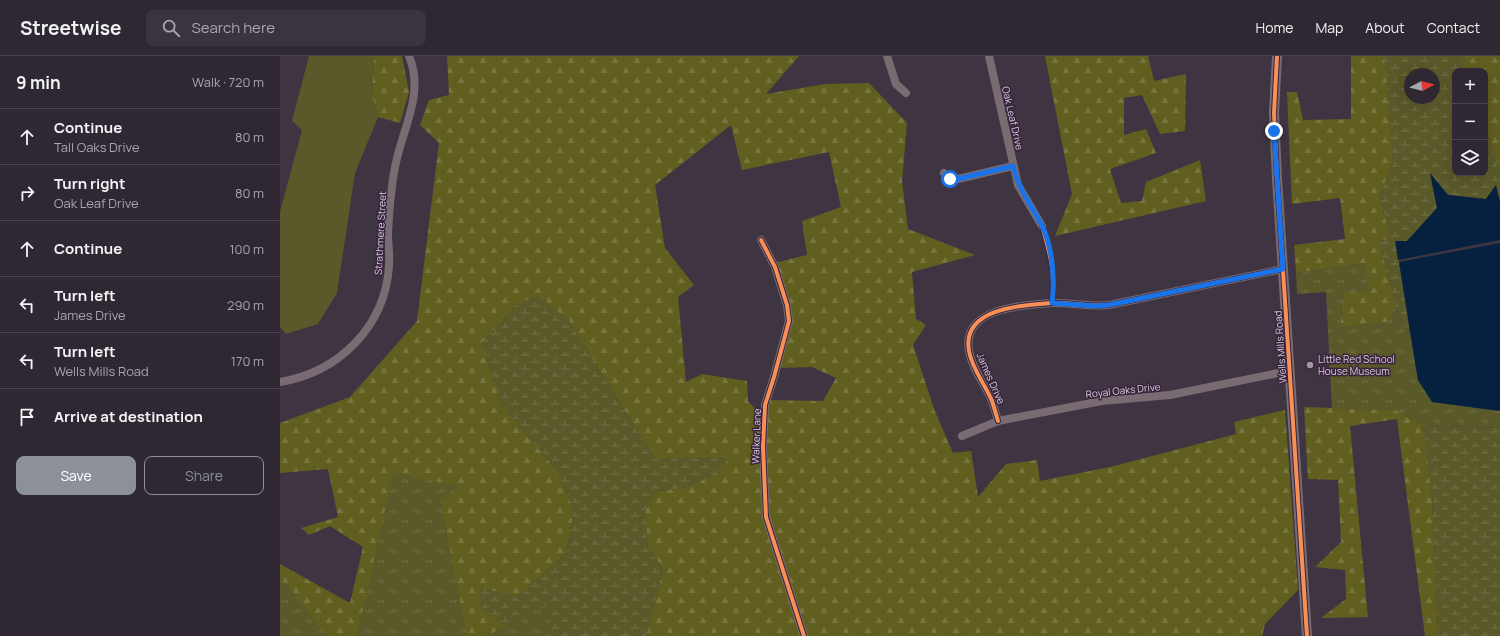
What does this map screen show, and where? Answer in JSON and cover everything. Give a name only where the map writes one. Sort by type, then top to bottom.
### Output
[{"type":"main road","name":"Wells Mills Road","points":[[1276,56],[1274,131],[1307,636]]},
{"type":"street","name":"Strathmere Street","points":[[280,382],[300,378],[334,362],[364,334],[374,320],[386,282],[389,266],[388,232],[395,166],[402,136],[414,102],[416,83],[413,65],[409,56]]},
{"type":"street","points":[[887,56],[896,84],[906,92]]},
{"type":"street","name":"Oak Leaf Drive","points":[[989,56],[1013,166],[1021,191],[1042,226]]},
{"type":"street","points":[[944,173],[950,179],[958,179],[1013,166]]},
{"type":"street","name":"Walker Lane","points":[[761,240],[775,267],[788,305],[789,321],[765,405],[763,446],[766,517],[804,636]]},
{"type":"street","name":"James Drive","points":[[998,421],[992,400],[969,351],[969,335],[972,328],[986,316],[1002,310],[1052,303],[1095,306],[1109,305],[1283,269]]},
{"type":"street","name":"Royal Oaks Drive","points":[[962,436],[998,421],[1102,401],[1170,395],[1278,372],[1289,372]]},
{"type":"green space","points":[[309,56],[374,56],[372,95],[378,117],[355,173],[337,293],[318,324],[286,334],[280,327],[280,212],[302,130],[292,121]]},
{"type":"green space","points":[[374,56],[402,56],[409,92],[400,123],[378,117],[372,95]]},
{"type":"green space","points":[[447,56],[799,56],[766,94],[825,84],[869,83],[907,123],[902,181],[908,229],[975,255],[912,272],[916,319],[926,325],[913,345],[934,409],[953,453],[971,451],[978,497],[1006,464],[1037,460],[1040,481],[1110,467],[1236,434],[1234,422],[1285,410],[1298,590],[1265,624],[1262,636],[646,636],[663,569],[648,548],[644,509],[657,491],[685,488],[729,458],[655,459],[569,321],[500,402],[558,472],[574,510],[566,553],[518,597],[480,588],[518,636],[280,636],[280,564],[350,603],[363,547],[330,526],[309,535],[301,528],[338,517],[328,469],[280,473],[280,423],[350,397],[417,321],[439,143],[420,125],[429,100],[449,95]],"holes":[[[731,125],[742,170],[829,152],[841,207],[802,221],[807,255],[774,263],[787,322],[778,368],[812,367],[836,378],[823,401],[768,400],[761,415],[748,401],[747,381],[702,374],[686,382],[678,297],[694,285],[665,248],[655,185]]]},
{"type":"green space","points":[[1045,56],[1148,56],[1154,81],[1186,74],[1185,131],[1160,134],[1142,95],[1124,98],[1124,135],[1146,129],[1156,153],[1110,169],[1121,203],[1142,201],[1146,182],[1200,160],[1206,201],[1055,236],[1072,194]]},
{"type":"green space","points":[[1351,56],[1384,56],[1386,65],[1393,164],[1379,195],[1391,238],[1380,241],[1396,309],[1387,322],[1340,328],[1343,293],[1366,263],[1296,273],[1294,245],[1345,239],[1340,198],[1292,204],[1287,92],[1297,92],[1303,120],[1351,119]]},
{"type":"green space","points":[[1384,56],[1461,56],[1465,68],[1452,68],[1452,176],[1488,176],[1488,137],[1500,172],[1500,202],[1496,186],[1486,199],[1448,195],[1430,174],[1437,208],[1407,241],[1396,241],[1410,334],[1396,309],[1379,241],[1391,238],[1379,195],[1393,164]]},
{"type":"green space","points":[[1461,56],[1500,56],[1500,172],[1488,137],[1488,68],[1465,68]]},
{"type":"green space","points":[[1366,263],[1368,291],[1343,293],[1340,328],[1387,322],[1396,309],[1410,334],[1418,380],[1432,402],[1500,411],[1500,428],[1423,425],[1395,410],[1332,408],[1326,292],[1297,294],[1296,273]]},
{"type":"green space","points":[[538,295],[569,321],[655,459],[729,458],[718,474],[685,488],[657,491],[645,509],[648,548],[663,569],[646,636],[518,636],[479,606],[480,588],[518,597],[566,553],[574,510],[558,472],[500,402],[481,343],[516,305]]},
{"type":"green space","points":[[1304,407],[1395,410],[1423,425],[1432,494],[1438,636],[1425,636],[1397,419],[1350,426],[1368,617],[1321,618],[1346,599],[1345,570],[1315,567],[1341,542],[1338,480],[1308,479]]},
{"type":"green space","points":[[1423,425],[1500,428],[1500,636],[1438,636],[1432,494]]},
{"type":"green space","points":[[393,473],[458,486],[441,502],[467,636],[357,636]]},
{"type":"green space","points":[[280,576],[327,636],[280,636]]},
{"type":"green space","points":[[555,602],[545,636],[486,636]]},
{"type":"water","points":[[1430,173],[1448,195],[1486,199],[1496,185],[1500,202],[1500,240],[1398,260],[1395,241],[1407,241],[1437,208]]},
{"type":"water","points":[[1500,243],[1500,411],[1432,402],[1418,380],[1399,262]]},
{"type":"cycle path","points":[[1277,56],[1274,113],[1277,179],[1307,636]]},
{"type":"cycle path","points":[[1042,226],[1053,273],[1052,303]]},
{"type":"cycle path","points":[[761,240],[775,267],[787,305],[789,321],[765,405],[763,446],[766,517],[804,636]]},
{"type":"cycle path","points":[[998,421],[992,401],[973,364],[969,351],[969,337],[974,326],[984,317],[996,312],[1025,305],[1058,303],[1109,305],[1283,269]]},
{"type":"place","name":"Little Red School House Museum","points":[[1310,365]]},
{"type":"route","points":[[950,179],[958,179],[1013,166],[1018,185],[1042,226],[1052,258],[1052,271],[1055,284],[1052,303],[1095,306],[1109,305],[1283,269],[1274,131]]}]
